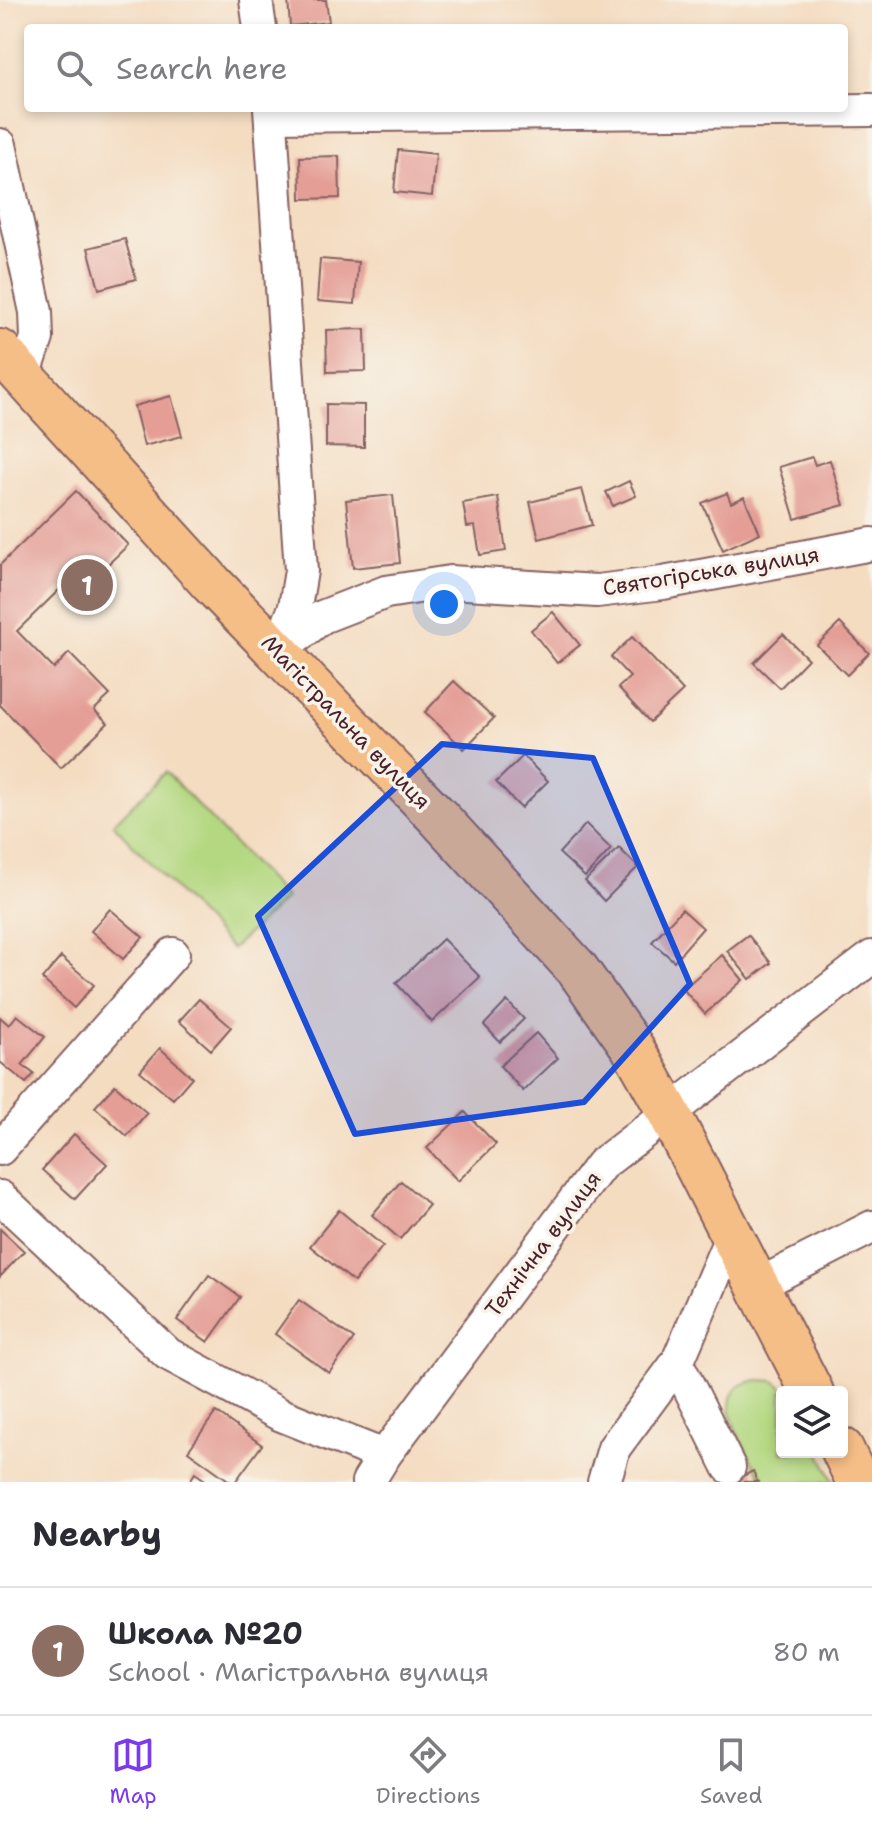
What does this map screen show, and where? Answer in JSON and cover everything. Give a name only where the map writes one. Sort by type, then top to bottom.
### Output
[{"type":"main road","name":"Магістральна вулиця","points":[[12,364],[118,483],[437,816],[577,969],[632,1047],[668,1111],[809,1386]]},
{"type":"main road","points":[[846,1458],[858,1482]]},
{"type":"street","points":[[256,0],[259,24]]},
{"type":"street","points":[[848,110],[872,110]]},
{"type":"street","points":[[271,112],[301,571],[295,607],[278,652]]},
{"type":"street","points":[[0,145],[36,312],[37,338],[12,364]]},
{"type":"street","name":"Святогірська вулиця","points":[[278,652],[322,617],[386,592],[450,582],[597,591],[663,583],[872,544]]},
{"type":"street","points":[[0,1149],[173,954]]},
{"type":"street","name":"Технічна вулиця","points":[[376,1469],[601,1165],[872,957]]},
{"type":"street","points":[[0,1197],[168,1354],[376,1469]]},
{"type":"street","points":[[756,1286],[872,1227]]},
{"type":"street","points":[[604,1482],[614,1448],[677,1363],[731,1237]]},
{"type":"street","points":[[677,1363],[729,1467]]},
{"type":"highlighted area","points":[[442,744],[593,758],[690,984],[584,1102],[355,1134],[258,916]]},
{"type":"green space","points":[[166,772],[286,898],[232,949],[113,824]]},
{"type":"green space","points":[[759,1380],[774,1381],[780,1386],[776,1386],[776,1458],[822,1458],[834,1482],[764,1482],[733,1423],[730,1408],[732,1395],[741,1385]]},
{"type":"building","points":[[288,0],[326,0],[329,22],[290,24]]},
{"type":"building","points":[[398,150],[436,154],[432,196],[394,192]]},
{"type":"building","points":[[339,156],[340,198],[301,199],[300,157]]},
{"type":"building","points":[[125,239],[136,279],[99,289],[88,248]]},
{"type":"building","points":[[320,259],[358,262],[355,304],[317,301]]},
{"type":"building","points":[[365,329],[366,371],[327,372],[326,330]]},
{"type":"building","points":[[171,396],[182,436],[144,446],[134,406]]},
{"type":"building","points":[[326,404],[364,405],[364,447],[326,446]]},
{"type":"building","points":[[812,457],[815,465],[830,460],[844,505],[795,519],[779,467]]},
{"type":"building","points":[[629,481],[636,496],[613,506],[606,492]]},
{"type":"building","points":[[582,489],[592,525],[539,539],[530,502]]},
{"type":"building","points":[[76,491],[128,545],[72,599],[61,588],[17,631],[54,669],[69,653],[110,695],[94,710],[108,723],[61,768],[0,705],[0,565]]},
{"type":"building","points":[[727,493],[731,503],[744,497],[760,533],[723,550],[702,503]]},
{"type":"building","points":[[393,495],[400,563],[353,568],[346,500]]},
{"type":"building","points":[[498,497],[506,551],[480,555],[475,526],[467,527],[463,503]]},
{"type":"building","points":[[553,612],[580,645],[557,663],[531,630]]},
{"type":"building","points":[[840,623],[869,653],[847,675],[817,645]]},
{"type":"building","points":[[783,634],[808,659],[780,688],[754,663]]},
{"type":"building","points":[[632,637],[683,691],[650,722],[618,688],[630,677],[611,657]]},
{"type":"building","points":[[454,681],[494,718],[464,749],[425,712]]},
{"type":"building","points":[[523,756],[548,781],[521,808],[496,782]]},
{"type":"building","points":[[586,824],[611,849],[585,877],[559,853]]},
{"type":"building","points":[[619,848],[638,867],[604,901],[585,881]]},
{"type":"building","points":[[110,909],[143,937],[123,959],[91,931]]},
{"type":"building","points":[[682,909],[703,928],[674,961],[652,942]]},
{"type":"building","points":[[748,935],[771,963],[750,979],[727,951]]},
{"type":"building","points":[[443,939],[480,977],[432,1022],[396,983]]},
{"type":"building","points":[[722,955],[743,980],[705,1014],[683,989]]},
{"type":"building","points":[[61,957],[94,985],[74,1008],[42,979]]},
{"type":"building","points":[[199,999],[231,1027],[211,1050],[179,1021]]},
{"type":"building","points":[[507,1001],[524,1019],[500,1042],[484,1025]]},
{"type":"building","points":[[17,1015],[45,1037],[22,1065],[34,1074],[26,1083],[0,1062],[0,1017],[9,1025]]},
{"type":"building","points":[[536,1033],[558,1058],[523,1091],[500,1066]]},
{"type":"building","points":[[160,1048],[192,1077],[173,1099],[140,1071]]},
{"type":"building","points":[[115,1085],[147,1113],[127,1136],[95,1107]]},
{"type":"building","points":[[465,1112],[496,1144],[458,1181],[427,1148]]},
{"type":"building","points":[[74,1134],[107,1164],[75,1199],[42,1170]]},
{"type":"building","points":[[401,1181],[429,1205],[400,1239],[372,1215]]},
{"type":"building","points":[[339,1210],[383,1246],[354,1282],[310,1246]]},
{"type":"building","points":[[0,1229],[24,1251],[0,1277]]},
{"type":"building","points":[[209,1275],[240,1297],[208,1342],[177,1320]]},
{"type":"building","points":[[299,1300],[354,1339],[329,1373],[275,1334]]},
{"type":"building","points":[[216,1412],[262,1445],[235,1482],[188,1451]]},
{"type":"building","points":[[753,1471],[758,1482],[731,1482]]},
{"type":"building","points":[[195,1473],[208,1482],[189,1482]]},
{"type":"place","name":"Школа №20","points":[[87,585]]}]
